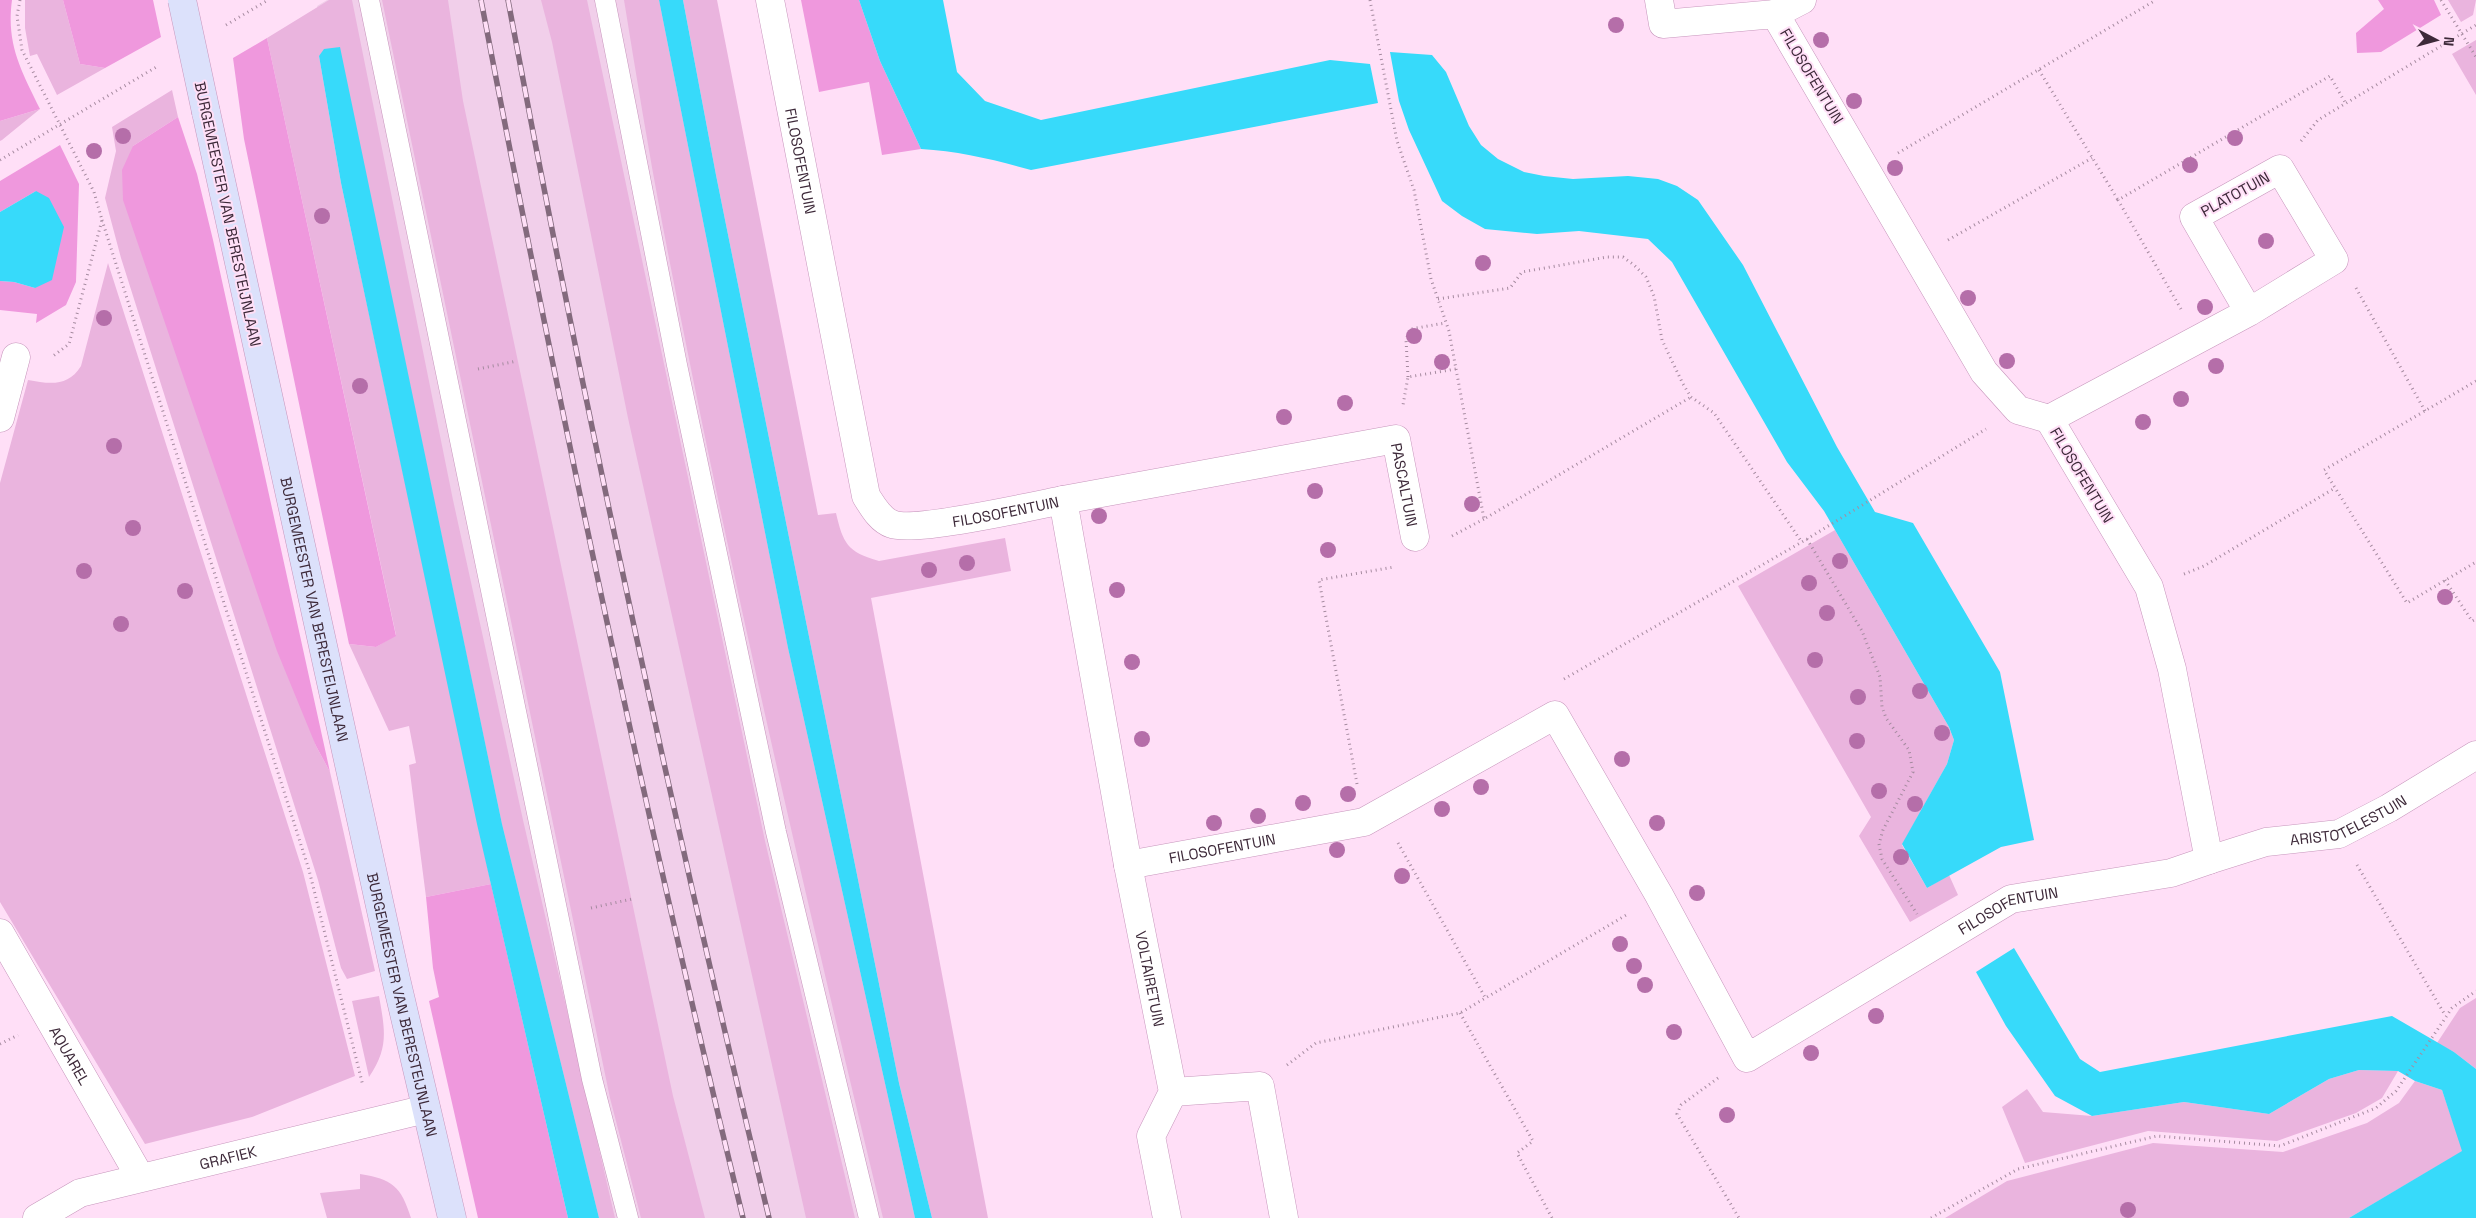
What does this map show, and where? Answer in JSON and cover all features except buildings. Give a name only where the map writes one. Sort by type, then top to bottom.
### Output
[{"type":"main road","name":"BURGEMEESTER VAN BERESTEIJNLAAN","points":[[182,0],[426,1109],[452,1218]]},
{"type":"street","name":"FILOSOFENTUIN","points":[[770,0],[866,496],[877,514],[892,525],[919,526],[1063,500],[1128,865],[1372,817],[1555,715]]},
{"type":"street","name":"FILOSOFENTUIN","points":[[1659,0],[1663,24],[1775,14],[1984,372],[2018,410],[2048,419],[2150,587],[2172,668],[2209,860],[2171,873],[2011,899],[1747,1058]]},
{"type":"street","points":[[1775,14],[1802,0]]},
{"type":"street","name":"PLATOTUIN","points":[[2249,312],[2194,217],[2280,170],[2334,260]]},
{"type":"street","points":[[2048,419],[2249,312],[2334,260]]},
{"type":"street","points":[[0,418],[16,357]]},
{"type":"street","name":"PASCALTUIN","points":[[1063,500],[1396,440],[1415,538]]},
{"type":"street","points":[[1555,715],[1659,895],[1747,1058]]},
{"type":"street","name":"ARISTOTELESTUIN","points":[[2209,860],[2266,842],[2338,834],[2389,808],[2476,755]]},
{"type":"street","name":"VOLTAIRETUIN","points":[[1128,865],[1173,1092]]},
{"type":"street","name":"AQUAREL","points":[[0,932],[140,1177]]},
{"type":"street","points":[[1167,1218],[1151,1136],[1173,1092],[1260,1086],[1284,1218]]},
{"type":"street","name":"GRAFIEK","points":[[36,1218],[80,1193],[372,1120],[426,1109]]},
{"type":"lane","points":[[369,0],[592,1079],[628,1218]]},
{"type":"lane","points":[[605,0],[613,50],[676,365],[776,832],[870,1218]]},
{"type":"path","points":[[20,0],[17,16],[22,50],[94,192],[309,870],[372,1120]]},
{"type":"path","points":[[1370,0],[1397,141],[1414,190],[1431,279],[1445,322],[1456,369],[1484,519],[1690,397]]},
{"type":"path","points":[[1868,171],[2156,0]]},
{"type":"path","points":[[2441,0],[2461,36],[2476,57]]},
{"type":"path","points":[[2280,170],[2318,120],[2461,36],[2476,25]]},
{"type":"path","points":[[2039,70],[2118,200]]},
{"type":"path","points":[[0,160],[60,125]]},
{"type":"path","points":[[1917,257],[2092,158]]},
{"type":"path","points":[[16,357],[46,362],[69,344],[102,220]]},
{"type":"path","points":[[1438,299],[1510,288],[1522,272],[1594,259],[1623,257],[1646,277],[1654,296],[1662,340],[1690,397],[1714,413],[1800,541]]},
{"type":"path","points":[[2334,260],[2352,281],[2425,411]]},
{"type":"path","points":[[1396,440],[1408,377],[1406,339],[1411,329],[1445,322]]},
{"type":"path","points":[[474,369],[517,361]]},
{"type":"path","points":[[1408,377],[1456,369]]},
{"type":"path","points":[[2476,381],[2324,470],[2406,604],[2476,562]]},
{"type":"path","points":[[1555,715],[1560,682],[1806,539],[2018,410]]},
{"type":"path","points":[[2150,587],[2204,566],[2335,488]]},
{"type":"path","name":"PASCALTUIN","points":[[1372,817],[1319,580],[1400,566],[1415,538]]},
{"type":"path","points":[[1806,539],[1862,631],[1880,677],[1882,707],[1886,718],[1910,750],[1913,772],[1883,830],[1879,844],[1882,859],[1936,944]]},
{"type":"path","points":[[2445,580],[2472,621],[2476,618]]},
{"type":"path","points":[[1372,817],[1486,998]]},
{"type":"path","points":[[2338,834],[2445,1015]]},
{"type":"path","points":[[1260,1086],[1316,1043],[1460,1013],[1659,895]]},
{"type":"path","points":[[582,910],[632,899]]},
{"type":"path","points":[[1930,1218],[2018,1168],[2156,1136],[2280,1146],[2376,1108],[2396,1091],[2445,1015],[2476,992]]},
{"type":"path","points":[[1460,1013],[1533,1141],[1517,1153],[1552,1218]]},
{"type":"path","points":[[1739,1218],[1677,1114],[1681,1105],[1747,1058]]},
{"type":"shaded area","points":[[0,0],[12,0],[11,30],[13,44],[21,69],[40,109],[0,121]]},
{"type":"shaded area","points":[[25,0],[63,0],[80,64],[105,68],[57,95],[37,54],[30,56],[25,28]]},
{"type":"shaded area","points":[[63,0],[153,0],[161,37],[105,68],[80,64]]},
{"type":"shaded area","points":[[327,0],[659,0],[788,648],[915,1218],[586,1218],[317,6]]},
{"type":"shaded area","points":[[329,0],[352,0],[453,500],[523,820],[615,1218],[599,1218],[502,824],[339,47],[319,56],[341,183],[491,884],[426,897],[409,765],[416,763],[409,726],[389,731],[349,644],[376,647],[396,635],[267,38]]},
{"type":"shaded area","points":[[382,0],[448,0],[463,101],[673,1096],[705,1218],[641,1218],[610,1098]]},
{"type":"shaded area","points":[[541,0],[587,0],[765,841],[855,1218],[806,1218],[628,418],[552,42]]},
{"type":"shaded area","points":[[624,0],[659,0],[788,648],[915,1218],[883,1218],[853,1094],[766,721],[712,472],[662,222]]},
{"type":"shaded area","points":[[683,0],[717,0],[818,515],[836,513],[841,532],[848,545],[860,554],[879,561],[1005,538],[1011,571],[871,598],[988,1218],[932,1218],[899,1083],[716,175]]},
{"type":"shaded area","points":[[801,0],[859,0],[880,61],[921,149],[882,155],[869,82],[819,92]]},
{"type":"shaded area","points":[[2378,0],[2434,0],[2441,15],[2381,52],[2357,53],[2356,33],[2384,9]]},
{"type":"shaded area","points":[[2448,0],[2476,0],[2473,15],[2461,22]]},
{"type":"shaded area","points":[[267,38],[396,636],[376,647],[349,644],[244,139],[233,58]]},
{"type":"shaded area","points":[[2476,40],[2476,95],[2452,54]]},
{"type":"shaded area","points":[[172,90],[178,117],[133,146],[316,746],[330,772],[375,971],[347,979],[341,968],[318,880],[121,258],[105,198],[116,151],[112,127]]},
{"type":"shaded area","points":[[40,109],[2,140],[0,141],[0,121]]},
{"type":"shaded area","points":[[178,117],[197,174],[213,240],[330,772],[316,746],[277,651],[123,200],[122,170],[133,146]]},
{"type":"shaded area","points":[[60,145],[79,184],[76,282],[66,305],[36,323],[37,314],[0,310],[0,281],[14,282],[35,288],[36,191],[0,212],[0,181]]},
{"type":"shaded area","points":[[108,263],[303,872],[355,1076],[252,1117],[145,1144],[0,902],[0,483],[28,380],[51,383],[64,381],[76,373],[81,366]]},
{"type":"shaded area","points":[[1835,530],[1949,727],[1954,740],[1947,764],[1902,845],[1927,888],[1949,875],[1958,895],[1910,922],[1859,836],[1871,817],[1738,586]]},
{"type":"shaded area","points":[[491,884],[568,1218],[478,1218],[429,1001],[439,997],[433,968],[426,897]]},
{"type":"shaded area","points":[[379,996],[384,1029],[383,1048],[369,1077],[352,1001]]},
{"type":"shaded area","points":[[2476,998],[2476,1069],[2454,1052],[2437,1043],[2460,1008]]},
{"type":"shaded area","points":[[2359,1070],[2398,1071],[2382,1098],[2356,1113],[2277,1141],[2148,1131],[2025,1163],[2002,1107],[2027,1089],[2043,1112],[2092,1116],[2184,1102],[2269,1114],[2329,1079]]},
{"type":"shaded area","points":[[2415,1081],[2442,1090],[2463,1151],[2349,1218],[1945,1218],[2007,1181],[2153,1143],[2283,1152],[2367,1123],[2399,1103]]},
{"type":"shaded area","points":[[360,1174],[380,1178],[394,1186],[403,1198],[411,1218],[327,1218],[320,1193],[360,1189]]},
{"type":"water","points":[[659,0],[683,0],[716,175],[899,1083],[932,1218],[915,1218],[788,648]]},
{"type":"water","points":[[859,0],[943,0],[957,72],[985,101],[1041,120],[1330,60],[1370,64],[1378,103],[1031,170],[977,156],[921,149],[880,61]]},
{"type":"water","points":[[340,47],[502,824],[599,1218],[568,1218],[477,824],[341,183],[319,56],[324,49]]},
{"type":"water","points":[[1390,52],[1432,55],[1446,72],[1469,126],[1481,145],[1498,159],[1524,172],[1573,179],[1628,176],[1658,179],[1677,186],[1698,200],[1743,265],[1837,447],[1875,512],[1913,523],[2000,672],[2034,840],[2001,847],[1927,888],[1902,844],[1947,764],[1954,740],[1949,727],[1824,511],[1787,462],[1672,262],[1648,239],[1579,231],[1537,234],[1485,229],[1462,216],[1442,201],[1409,130],[1399,101]]},
{"type":"water","points":[[36,191],[49,198],[64,227],[52,280],[35,288],[14,282],[0,281],[0,212]]},
{"type":"water","points":[[2014,948],[2080,1059],[2100,1072],[2392,1016],[2454,1052],[2476,1069],[2476,1218],[2349,1218],[2462,1151],[2442,1090],[2415,1081],[2398,1071],[2359,1070],[2329,1079],[2269,1114],[2184,1102],[2092,1116],[2055,1096],[2006,1026],[1976,972]]},
{"type":"railway","points":[[481,0],[541,306],[604,610],[672,915],[743,1218]]},
{"type":"railway","points":[[508,0],[598,458],[698,915],[769,1218]]}]
